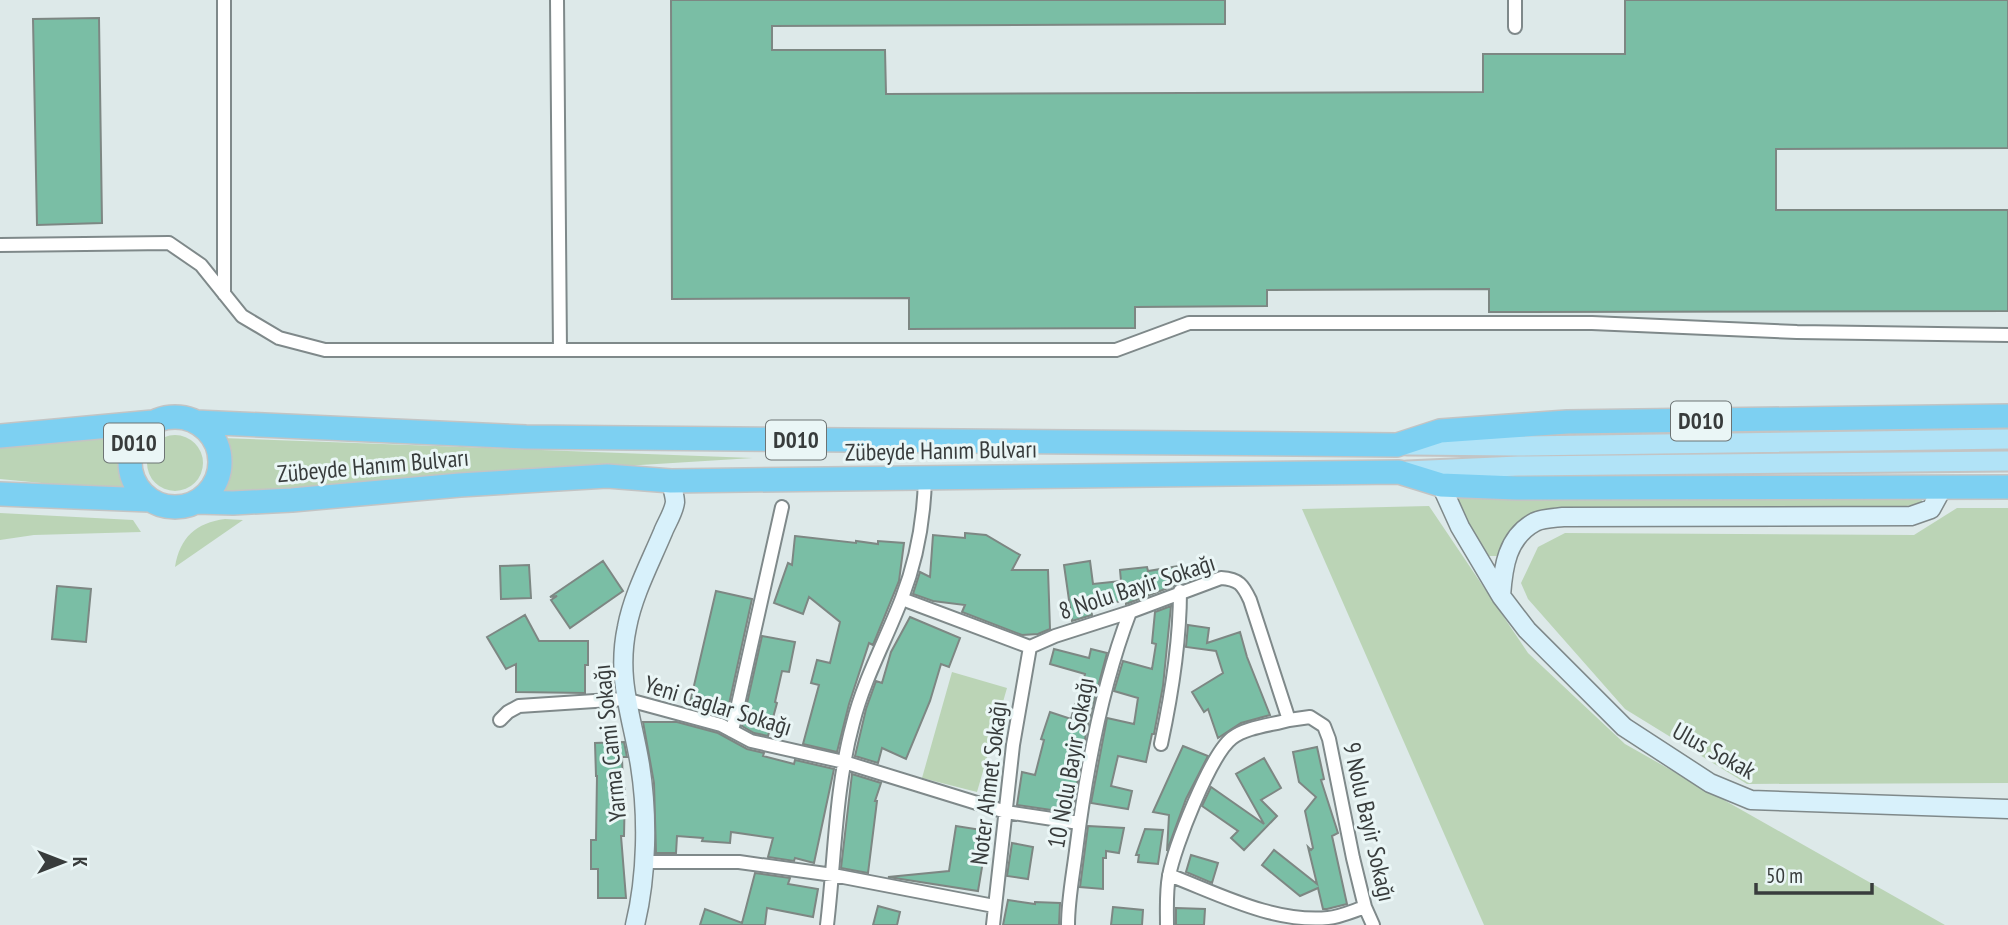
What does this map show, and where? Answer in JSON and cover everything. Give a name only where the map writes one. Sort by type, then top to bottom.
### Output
[{"type":"highway","name":"D010","points":[[1396,445],[1440,430],[1567,422],[2008,416]]},
{"type":"highway","name":"Zübeyde Hanım Bulvarı","points":[[0,436],[182,417],[196,422],[526,438],[1396,445]]},
{"type":"highway","name":"D010","points":[[149,500],[138,489],[131,475],[129,460],[133,445],[141,432],[153,422]]},
{"type":"highway","name":"D010","points":[[196,422],[207,430],[219,455],[215,482],[208,493],[197,502]]},
{"type":"highway","name":"D010","points":[[1399,472],[1441,485],[1516,488],[2008,487]]},
{"type":"highway","name":"Zübeyde Hanım Bulvarı","points":[[0,494],[149,500],[173,508],[197,502],[292,500],[460,485],[607,476],[671,481],[1399,472]]},
{"type":"main road","points":[[1518,456],[2008,439]]},
{"type":"main road","name":"D010","points":[[1396,445],[1518,456]]},
{"type":"main road","points":[[1518,456],[2008,461]]},
{"type":"main road","name":"Zübeyde Hanım Bulvarı","points":[[1399,472],[1518,456]]},
{"type":"street","points":[[224,0],[224,294]]},
{"type":"street","points":[[556,0],[560,350]]},
{"type":"street","points":[[1515,0],[1515,27]]},
{"type":"street","points":[[0,245],[169,243],[201,265],[242,316],[279,338],[325,351],[1116,351],[1189,323],[1592,323],[1797,332],[2008,335]]},
{"type":"street","points":[[827,925],[844,762],[866,680],[902,599],[919,538],[924,511],[925,478]]},
{"type":"street","name":"Yarma Cami Sokağı","points":[[635,925],[641,900],[644,862],[640,766],[625,699],[623,669],[626,628],[635,598],[675,503],[671,481]]},
{"type":"street","name":"Ulus Sokak","points":[[1441,485],[1460,527],[1501,596],[1527,630],[1624,727],[1710,783],[1751,800],[2008,809]]},
{"type":"street","points":[[1501,596],[1503,564],[1518,535],[1537,521],[1563,517],[1911,516],[1931,509],[1943,487]]},
{"type":"street","points":[[732,731],[782,507]]},
{"type":"street","name":"8 Nolu Bayir Sokağı","points":[[1030,647],[1180,592],[1222,578],[1233,578],[1243,584],[1250,600],[1289,720]]},
{"type":"street","points":[[1161,744],[1174,682],[1180,635],[1180,592]]},
{"type":"street","points":[[902,599],[1030,647]]},
{"type":"street","name":"10 Nolu Bayir Sokağı","points":[[1068,925],[1079,823],[1097,723],[1113,657],[1130,612]]},
{"type":"street","name":"Noter Ahmet Sokağı","points":[[993,925],[1018,714],[1030,647]]},
{"type":"street","name":"Yeni Caglar Sokağı","points":[[500,720],[519,706],[625,699],[721,725],[751,741],[844,762],[1006,812],[1079,823]]},
{"type":"street","name":"9 Nolu Bayir Sokağı","points":[[1289,720],[1310,717],[1324,726],[1365,907],[1373,925]]},
{"type":"street","points":[[1167,925],[1169,875],[1198,794],[1213,765],[1231,738],[1289,720]]},
{"type":"street","points":[[644,862],[739,862],[833,875],[994,906]]},
{"type":"street","points":[[1169,875],[1268,912],[1298,918],[1330,918],[1365,907]]},
{"type":"green space","points":[[169,435],[181,435],[191,439],[199,447],[203,463],[199,479],[191,487],[181,491],[169,491],[159,487],[151,479],[147,469],[147,457],[151,447],[159,439]]},
{"type":"green space","points":[[125,436],[121,472],[125,491],[0,479],[0,444]]},
{"type":"green space","points":[[222,438],[753,458],[222,494],[228,466]]},
{"type":"green space","points":[[1456,498],[1922,500],[1921,504],[1883,509],[1527,516],[1514,529],[1500,556],[1486,556]]},
{"type":"green space","points":[[1429,506],[1528,653],[1625,744],[1945,925],[1484,925],[1302,509]]},
{"type":"green space","points":[[1957,508],[2008,508],[2008,783],[1747,784],[1625,709],[1528,599],[1521,583],[1538,547],[1565,533],[1914,535]]},
{"type":"green space","points":[[0,513],[133,520],[141,532],[34,535],[0,540]]},
{"type":"green space","points":[[225,519],[243,520],[175,567],[181,547],[191,533],[206,524]]},
{"type":"green space","points":[[952,672],[1007,688],[977,792],[922,778]]},
{"type":"building","points":[[671,0],[1225,0],[1225,24],[772,26],[772,50],[885,50],[886,94],[1483,92],[1483,54],[1625,54],[1625,0],[2008,0],[2008,148],[1776,149],[1776,210],[2008,210],[2008,311],[1489,312],[1489,289],[1267,290],[1267,306],[1135,307],[1135,328],[909,329],[909,298],[672,299]]},
{"type":"building","points":[[99,18],[102,223],[37,225],[33,19]]},
{"type":"building","points":[[965,533],[986,535],[1020,555],[1012,570],[1048,570],[1050,629],[1038,634],[1022,635],[962,612],[965,605],[933,601],[913,594],[920,572],[930,577],[933,535],[965,538]]},
{"type":"building","points":[[795,536],[856,543],[904,543],[899,581],[873,645],[869,643],[837,752],[803,744],[819,685],[811,683],[817,660],[830,663],[840,622],[809,597],[803,614],[774,603],[788,563],[792,565]]},
{"type":"building","points":[[603,561],[623,591],[570,628],[551,600],[557,596],[550,597]]},
{"type":"building","points":[[1090,561],[1093,584],[1121,581],[1120,570],[1147,567],[1148,571],[1179,566],[1181,583],[1126,604],[1126,601],[1090,604],[1092,615],[1072,621],[1064,565]]},
{"type":"building","points":[[529,565],[531,598],[501,599],[500,566]]},
{"type":"building","points":[[57,586],[91,589],[86,642],[52,639]]},
{"type":"building","points":[[716,591],[752,599],[726,718],[689,707]]},
{"type":"building","points":[[1171,606],[1163,686],[1146,762],[1118,756],[1111,786],[1132,791],[1128,809],[1091,803],[1107,718],[1134,724],[1138,698],[1114,691],[1123,661],[1152,669],[1156,644],[1152,643],[1155,612]]},
{"type":"building","points":[[525,615],[539,641],[588,641],[585,693],[516,692],[516,664],[506,669],[487,637]]},
{"type":"building","points":[[910,617],[960,638],[949,667],[941,664],[930,701],[906,759],[882,748],[878,763],[855,756],[876,681],[882,683],[891,652]]},
{"type":"building","points":[[1188,625],[1209,628],[1207,643],[1240,632],[1270,715],[1241,723],[1218,738],[1208,709],[1204,712],[1192,692],[1223,673],[1216,651],[1186,647]]},
{"type":"building","points":[[762,636],[795,642],[789,672],[782,671],[768,736],[754,733],[742,726]]},
{"type":"building","points":[[1054,649],[1089,658],[1091,649],[1107,653],[1087,728],[1072,813],[1017,805],[1022,772],[1035,775],[1044,740],[1041,739],[1050,712],[1071,719],[1075,704],[1078,705],[1085,674],[1050,664]]},
{"type":"building","points":[[643,722],[677,722],[718,733],[747,749],[764,753],[763,756],[794,764],[795,760],[834,769],[814,863],[795,858],[794,861],[768,857],[773,838],[731,832],[730,843],[677,836],[676,853],[656,853],[654,783]]},
{"type":"building","points":[[624,742],[627,757],[622,757],[625,788],[624,836],[621,836],[626,898],[598,898],[598,869],[591,869],[591,840],[596,840],[595,743]]},
{"type":"building","points":[[1183,746],[1208,756],[1186,799],[1167,851],[1169,815],[1153,812]]},
{"type":"building","points":[[1317,747],[1324,779],[1321,780],[1338,833],[1332,836],[1347,904],[1327,909],[1323,909],[1318,888],[1300,896],[1262,865],[1274,850],[1317,884],[1308,847],[1311,850],[1313,848],[1305,811],[1316,797],[1299,782],[1293,752]]},
{"type":"building","points":[[1264,758],[1281,788],[1261,800],[1277,816],[1244,850],[1231,838],[1238,831],[1202,806],[1211,787],[1264,824],[1236,774]]},
{"type":"building","points":[[852,774],[881,783],[875,801],[868,873],[841,868]]},
{"type":"building","points":[[956,826],[988,831],[978,891],[888,877],[949,871]]},
{"type":"building","points":[[1088,826],[1124,828],[1119,853],[1106,851],[1106,858],[1103,858],[1103,889],[1080,887]]},
{"type":"building","points":[[1145,829],[1163,830],[1158,864],[1138,862],[1139,855],[1136,855]]},
{"type":"building","points":[[1012,843],[1033,847],[1028,879],[1007,876]]},
{"type":"building","points":[[1191,855],[1218,863],[1212,883],[1186,872]]},
{"type":"building","points":[[755,873],[790,878],[788,884],[818,889],[813,917],[767,908],[765,925],[700,925],[705,909],[742,923]]},
{"type":"building","points":[[1008,900],[1035,904],[1060,903],[1059,925],[1003,925]]},
{"type":"building","points":[[878,906],[900,912],[897,925],[873,925]]},
{"type":"building","points":[[1113,907],[1143,910],[1142,925],[1111,925]]},
{"type":"building","points":[[1176,908],[1205,909],[1204,925],[1176,925]]}]
